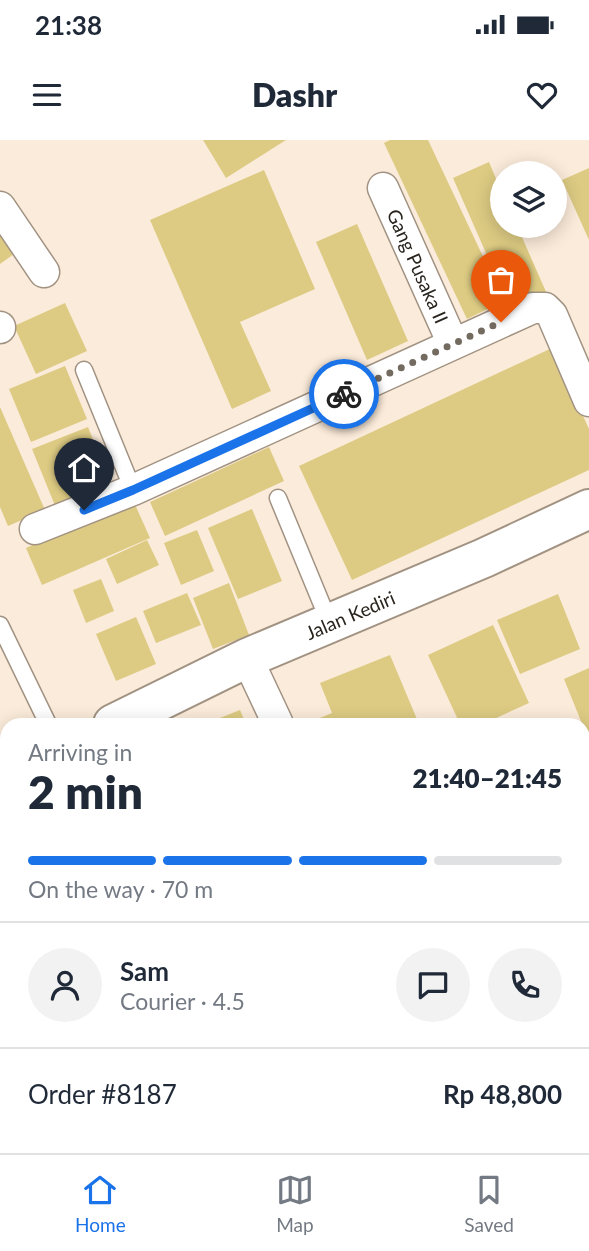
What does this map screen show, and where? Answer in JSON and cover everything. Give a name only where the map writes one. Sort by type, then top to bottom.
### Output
[{"type":"main road","name":"Jalan Kediri","points":[[125,718],[247,658],[484,558],[589,509]]},
{"type":"street","name":"Gang Pusaka II","points":[[383,188],[453,344]]},
{"type":"street","points":[[0,207],[44,272]]},
{"type":"street","points":[[36,529],[133,490],[533,308],[545,308],[551,312],[589,401]]},
{"type":"street","points":[[247,658],[275,718]]},
{"type":"lane","points":[[84,370],[133,490]]},
{"type":"lane","points":[[278,498],[330,624]]},
{"type":"lane","points":[[0,625],[45,718]]},
{"type":"building","points":[[203,140],[286,140],[226,178]]},
{"type":"building","points":[[390,140],[428,140],[504,301],[467,319],[384,143]]},
{"type":"building","points":[[489,162],[490,238],[522,238],[547,294],[511,310],[453,178]]},
{"type":"building","points":[[589,168],[589,240],[567,191],[567,178]]},
{"type":"building","points":[[264,170],[315,289],[240,322],[271,391],[232,409],[150,220]]},
{"type":"building","points":[[357,224],[408,341],[367,360],[316,242]]},
{"type":"building","points":[[0,235],[14,254],[0,264]]},
{"type":"building","points":[[65,303],[87,351],[36,374],[14,326]]},
{"type":"building","points":[[552,348],[589,429],[589,470],[352,580],[299,466]]},
{"type":"building","points":[[65,366],[87,419],[31,442],[9,389]]},
{"type":"building","points":[[0,407],[45,510],[8,526],[0,507]]},
{"type":"building","points":[[88,427],[111,485],[56,508],[32,449]]},
{"type":"building","points":[[269,447],[284,481],[165,536],[150,502]]},
{"type":"building","points":[[133,500],[150,538],[42,585],[26,548]]},
{"type":"building","points":[[252,509],[282,581],[238,599],[208,528]]},
{"type":"building","points":[[197,530],[214,571],[181,585],[164,543]]},
{"type":"building","points":[[147,540],[159,565],[117,584],[106,559]]},
{"type":"building","points":[[101,579],[114,611],[86,623],[73,590]]},
{"type":"building","points":[[229,583],[249,635],[213,649],[193,598]]},
{"type":"building","points":[[187,593],[201,625],[156,643],[143,611]]},
{"type":"building","points":[[558,594],[580,649],[520,674],[497,620]]},
{"type":"building","points":[[136,617],[156,664],[116,681],[96,634]]},
{"type":"building","points":[[493,625],[529,703],[496,718],[457,718],[428,655]]},
{"type":"building","points":[[390,655],[416,718],[320,718],[332,713],[320,683]]},
{"type":"building","points":[[589,668],[589,718],[580,718],[564,679]]},
{"type":"building","points":[[240,710],[243,718],[220,718]]},
{"type":"way so far","points":[[344,394],[501,322]]},
{"type":"route","points":[[84,510],[344,394]]}]
